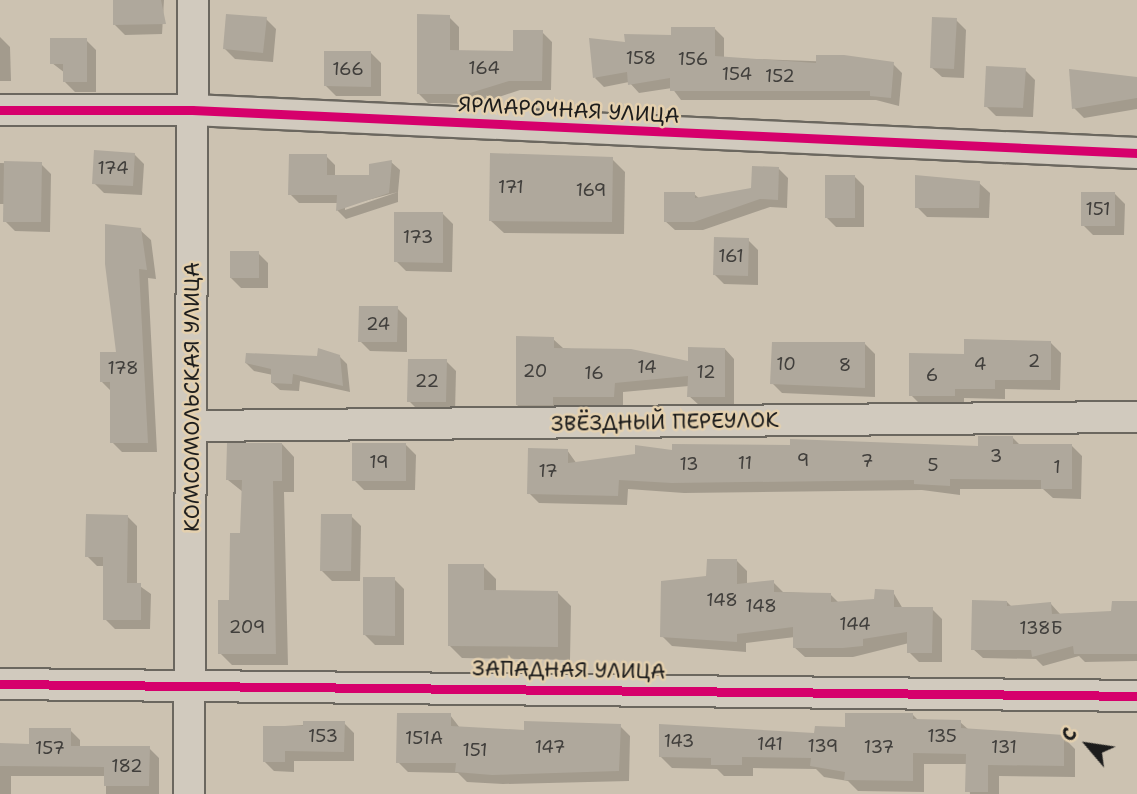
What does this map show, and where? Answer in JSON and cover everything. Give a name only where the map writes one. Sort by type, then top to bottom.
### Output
[{"type":"street","name":"КОМСОМОЛЬСКАЯ УЛИЦА","points":[[189,794],[193,0]]},
{"type":"street","name":"ЯРМАРОЧНАЯ УЛИЦА","points":[[0,110],[192,110],[1137,153]]},
{"type":"street","name":"ЗВЁЗДНЫЙ ПЕРЕУЛОК","points":[[192,426],[1137,416]]},
{"type":"street","name":"ЗАПАДНАЯ УЛИЦА","points":[[0,684],[191,683],[1137,696]]},
{"type":"building","points":[[113,0],[161,0],[166,24],[113,25]]},
{"type":"building","points":[[226,14],[267,17],[263,53],[223,49]]},
{"type":"building","points":[[417,14],[450,15],[450,50],[513,51],[513,30],[543,30],[542,81],[509,81],[467,94],[417,94]]},
{"type":"building","points":[[932,17],[957,18],[954,69],[930,68]]},
{"type":"building","points":[[671,27],[715,27],[715,56],[816,63],[816,55],[844,55],[894,62],[891,98],[870,96],[870,91],[670,91],[670,78],[628,85],[627,72],[593,78],[589,38],[625,42],[624,34],[671,35]]},
{"type":"building","points":[[50,38],[87,38],[87,82],[63,82],[63,64],[50,64]]},
{"type":"building","points":[[324,51],[371,51],[371,87],[324,86]]},
{"type":"building","points":[[986,66],[1026,68],[1023,108],[984,107]]},
{"type":"building","points":[[1069,69],[1137,77],[1137,98],[1072,109]]},
{"type":"building","points":[[94,150],[135,153],[133,186],[92,184]]},
{"type":"building","points":[[490,153],[613,157],[612,222],[489,221]]},
{"type":"building","points":[[289,154],[327,154],[327,175],[369,175],[369,164],[392,160],[389,193],[336,211],[337,195],[288,195]]},
{"type":"building","points":[[4,161],[42,162],[41,222],[3,222]]},
{"type":"building","points":[[752,166],[779,167],[778,200],[760,199],[694,222],[664,222],[664,192],[695,192],[695,198],[751,188]]},
{"type":"building","points":[[825,175],[855,175],[855,218],[825,218]]},
{"type":"building","points":[[915,175],[980,181],[979,208],[915,208]]},
{"type":"building","points":[[1081,192],[1115,192],[1115,226],[1081,226]]},
{"type":"building","points":[[394,212],[443,212],[443,263],[394,262]]},
{"type":"building","points":[[105,224],[141,228],[147,270],[139,269],[148,443],[110,443],[110,382],[100,382],[100,352],[116,352],[105,264]]},
{"type":"building","points":[[714,237],[749,238],[748,276],[713,275]]},
{"type":"building","points":[[230,251],[259,251],[259,278],[230,278]]},
{"type":"building","points":[[359,306],[398,306],[397,342],[358,342]]},
{"type":"building","points":[[516,336],[554,337],[554,348],[631,349],[688,361],[688,347],[725,348],[725,397],[687,397],[688,376],[615,383],[614,397],[553,397],[553,405],[516,405]]},
{"type":"building","points":[[964,339],[1051,341],[1051,380],[995,380],[995,389],[955,389],[955,396],[909,396],[909,353],[964,354]]},
{"type":"building","points":[[772,342],[865,342],[865,388],[770,384]]},
{"type":"building","points":[[318,348],[340,355],[343,386],[293,374],[292,384],[271,383],[271,369],[245,363],[246,353],[317,356]]},
{"type":"building","points":[[408,359],[447,359],[446,402],[407,402]]},
{"type":"building","points":[[978,436],[1013,436],[1013,444],[1072,444],[1072,489],[1041,489],[1041,480],[950,479],[950,486],[914,484],[914,480],[672,483],[619,480],[618,496],[527,494],[528,448],[568,449],[568,463],[635,454],[635,445],[672,450],[672,444],[790,445],[790,439],[978,446]]},
{"type":"building","points":[[227,443],[282,443],[282,481],[273,481],[276,654],[218,654],[218,600],[229,600],[230,533],[240,533],[242,480],[226,480]]},
{"type":"building","points":[[352,443],[406,443],[406,481],[352,481]]},
{"type":"building","points":[[86,514],[128,515],[127,583],[141,583],[141,620],[103,620],[103,557],[85,557]]},
{"type":"building","points":[[321,514],[352,514],[351,571],[320,571]]},
{"type":"building","points":[[707,559],[737,559],[737,584],[774,580],[774,592],[831,593],[831,602],[874,599],[875,589],[894,590],[894,607],[933,607],[932,653],[907,653],[907,632],[863,639],[863,646],[843,648],[793,648],[793,627],[737,634],[737,642],[660,637],[661,581],[706,576]]},
{"type":"building","points":[[448,564],[484,564],[484,590],[558,591],[558,647],[448,646]]},
{"type":"building","points":[[363,577],[395,577],[395,636],[363,635]]},
{"type":"building","points":[[972,600],[1007,601],[1007,606],[1051,602],[1052,614],[1111,611],[1112,601],[1137,601],[1137,654],[1074,654],[1073,646],[1032,657],[1031,650],[971,650]]},
{"type":"building","points":[[397,713],[451,713],[451,726],[524,730],[524,721],[621,724],[619,771],[492,775],[455,772],[456,763],[396,763]]},
{"type":"building","points":[[845,713],[913,713],[913,719],[961,720],[961,728],[1064,735],[1064,766],[988,765],[988,792],[965,792],[966,754],[913,753],[913,781],[844,780],[845,772],[810,766],[811,758],[742,757],[742,765],[711,765],[711,758],[659,757],[659,724],[814,733],[815,726],[845,727]]},
{"type":"building","points":[[303,721],[345,721],[344,752],[285,751],[285,762],[263,762],[263,726],[303,726]]},
{"type":"building","points":[[29,728],[71,728],[71,746],[150,746],[149,786],[104,786],[104,767],[0,766],[0,743],[29,744]]},
{"type":"cycle path","points":[[0,110],[192,110],[1137,153]]},
{"type":"cycle path","points":[[0,684],[1137,696]]}]
